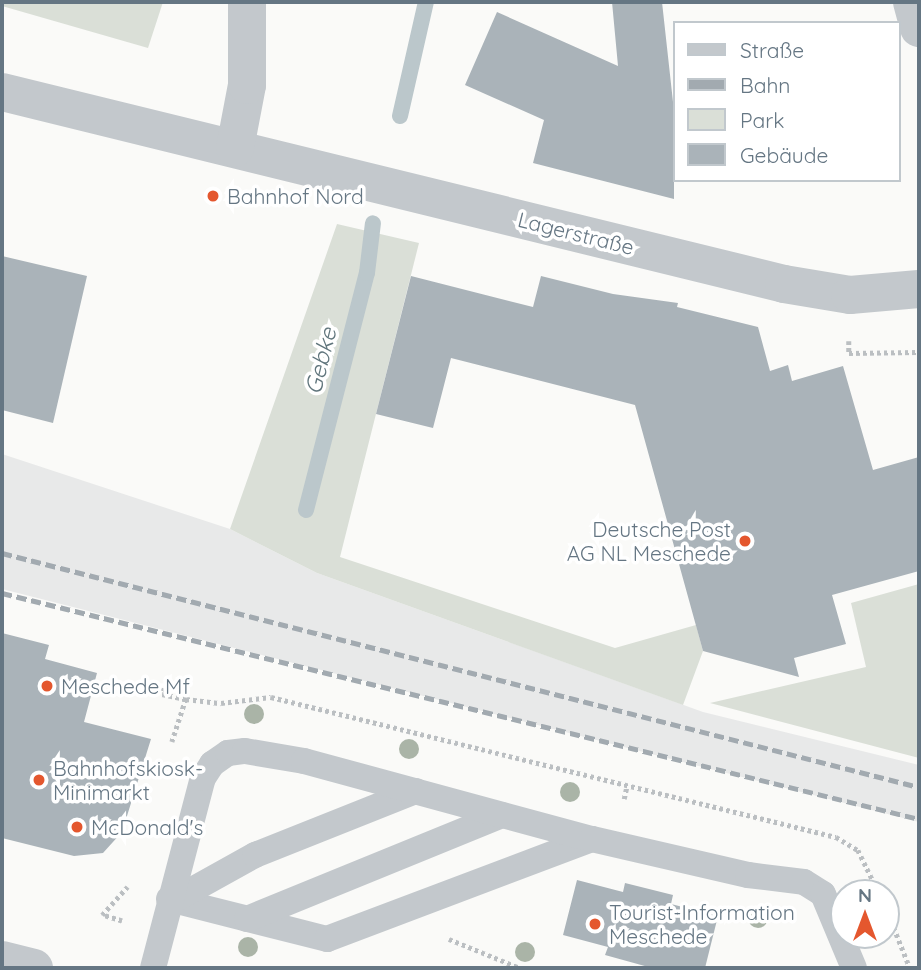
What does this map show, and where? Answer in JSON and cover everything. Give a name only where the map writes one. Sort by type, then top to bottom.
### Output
[{"type":"street","points":[[235,148],[247,85],[247,2]]},
{"type":"street","points":[[912,2],[919,28]]},
{"type":"street","name":"Lagerstraße","points":[[2,92],[827,293],[880,295],[919,289]]},
{"type":"street","points":[[2,960],[34,968]]},
{"type":"lane","points":[[153,968],[203,778],[212,764],[229,753],[268,753],[592,839],[748,874],[804,882],[823,894],[854,968]]},
{"type":"lane","points":[[171,899],[255,855],[416,791]]},
{"type":"lane","points":[[247,919],[502,815]]},
{"type":"lane","points":[[171,899],[327,939],[592,839]]},
{"type":"path","points":[[186,699],[221,703],[271,698],[836,837],[858,850],[872,879]]},
{"type":"path","points":[[310,720],[313,707]]},
{"type":"path","points":[[463,757],[466,747]]},
{"type":"path","points":[[624,799],[627,785]]},
{"type":"path","points":[[437,935],[520,968]]},
{"type":"path","points":[[900,943],[910,968]]},
{"type":"shaded area","points":[[2,454],[230,529],[317,573],[703,712],[919,765],[919,822],[2,589]]},
{"type":"green space","points":[[2,2],[163,2],[148,48],[2,6]]},
{"type":"green space","points":[[337,224],[419,243],[340,557],[615,648],[696,625],[703,651],[683,705],[317,573],[230,529]]},
{"type":"green space","points":[[919,584],[919,758],[710,703],[866,667],[851,603]]},
{"type":"building","points":[[612,2],[662,2],[673,102],[674,199],[533,163],[544,120],[465,85],[497,12],[618,66]]},
{"type":"building","points":[[2,256],[87,276],[53,423],[2,410]]},
{"type":"building","name":"Deutsche Post AG NL Meschede","points":[[411,276],[533,307],[541,276],[613,294],[678,303],[677,307],[758,327],[770,371],[788,365],[792,381],[843,366],[873,470],[919,457],[919,571],[832,595],[846,644],[794,658],[799,677],[703,651],[635,405],[451,358],[433,428],[376,414]]},
{"type":"building","points":[[2,633],[49,645],[45,659],[97,673],[84,722],[151,739],[122,832],[103,853],[74,856],[2,838]]},
{"type":"building","points":[[577,880],[623,892],[625,883],[673,895],[671,904],[718,916],[705,968],[652,968],[605,955],[608,947],[563,935]]},
{"type":"waterway","name":"Gebke","points":[[400,116],[426,2]]},
{"type":"waterway","name":"Gebke","points":[[306,510],[367,273],[373,223]]},
{"type":"railway","points":[[2,553],[919,787]]},
{"type":"railway","points":[[2,593],[919,819]]},
{"type":"place","name":"Bahnhof Nord","points":[[213,196]]},
{"type":"place","name":"Deutsche Post AG NL Meschede","points":[[745,541]]},
{"type":"place","name":"Meschede Mf","points":[[47,686]]},
{"type":"place","name":"Bahnhofskiosk- Minimarkt","points":[[39,780]]},
{"type":"place","name":"McDonald's","points":[[77,827]]},
{"type":"place","name":"Tourist-Information Meschede","points":[[595,924]]}]
